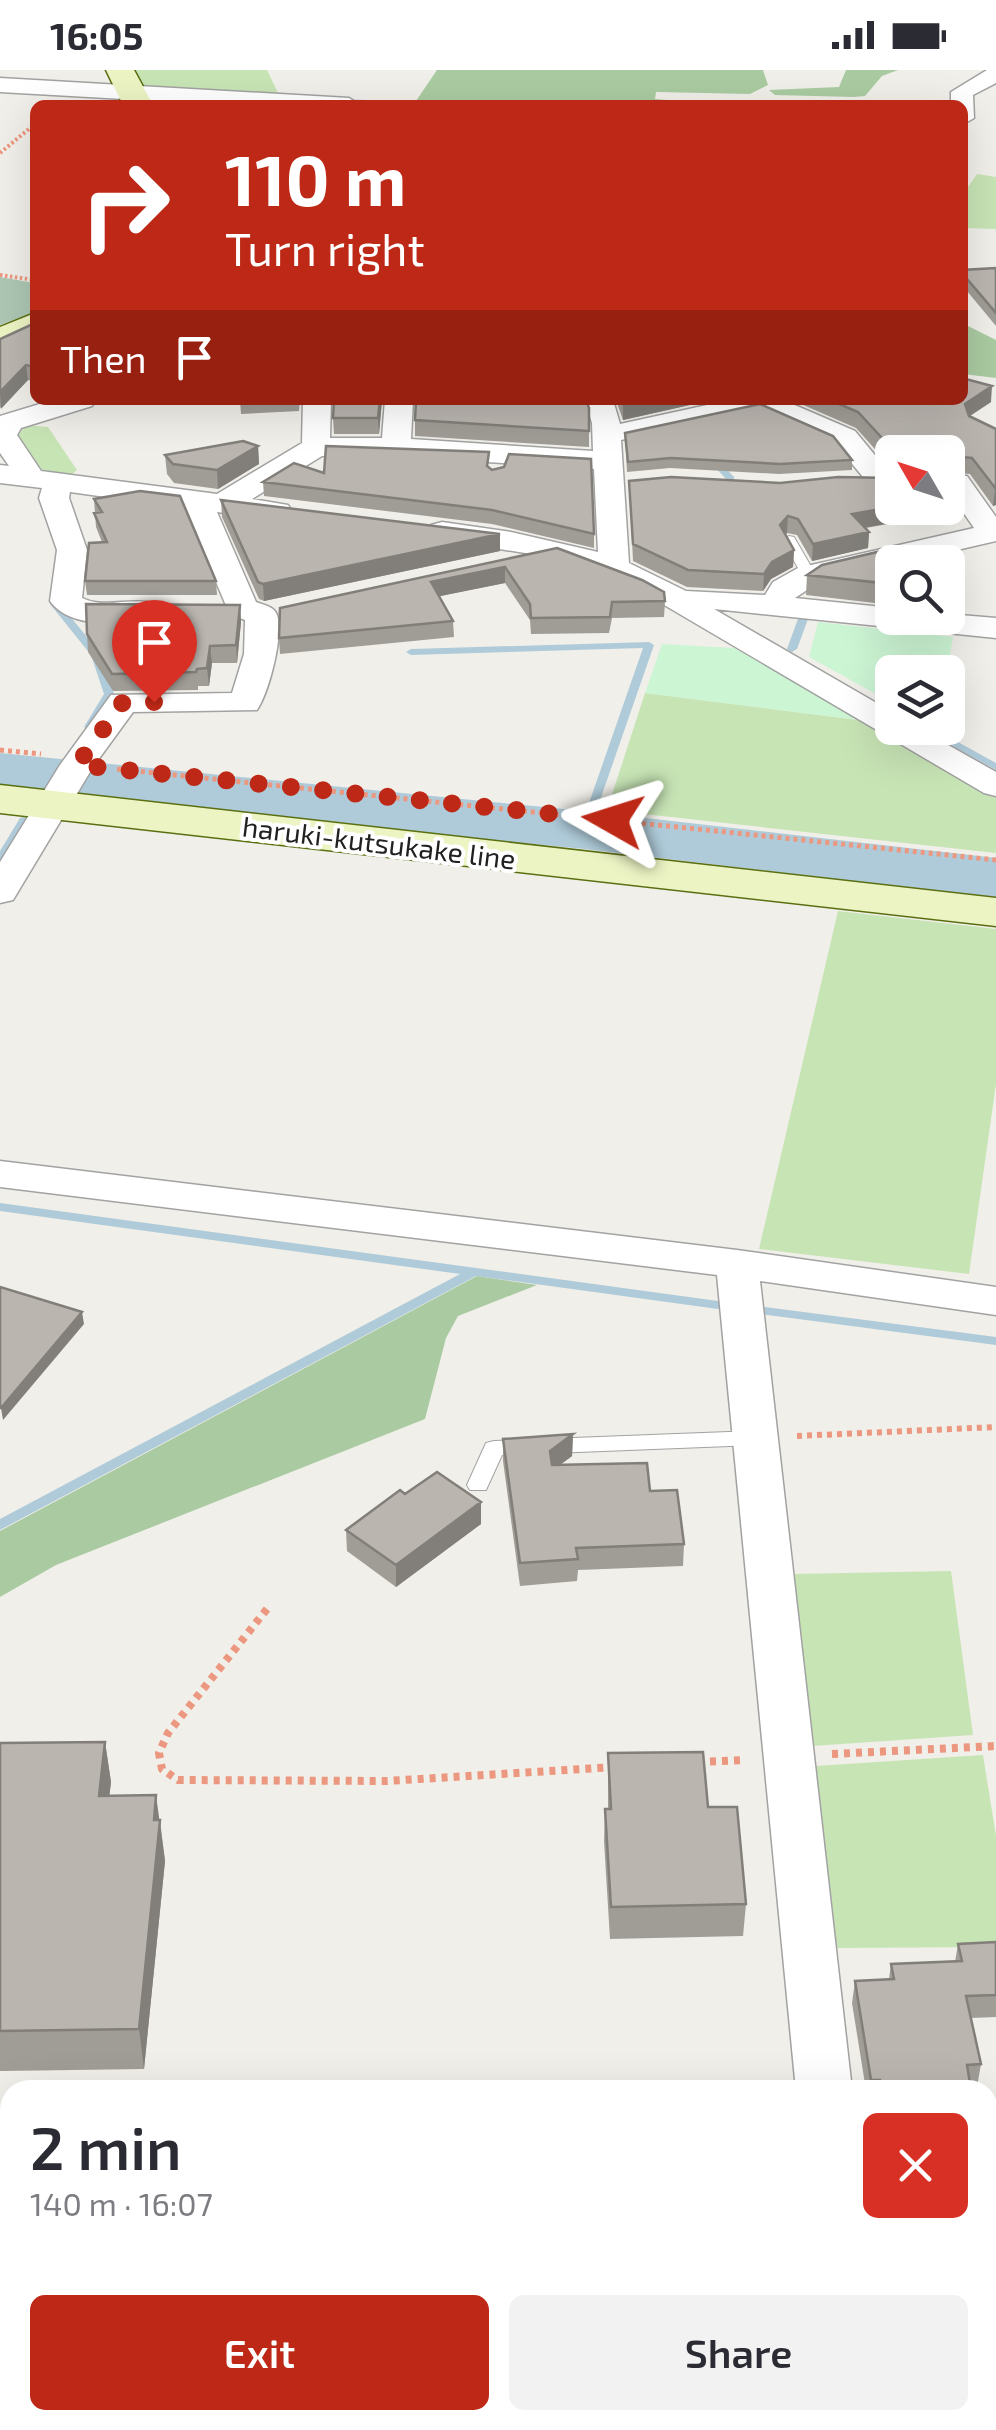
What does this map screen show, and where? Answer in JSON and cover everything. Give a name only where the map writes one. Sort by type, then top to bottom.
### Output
[{"type":"main road","points":[[0,340],[30,325]]},
{"type":"main road","name":"haruki-kutsukake line","points":[[0,798],[996,912]]},
{"type":"street","points":[[963,100],[962,92],[996,74]]},
{"type":"street","points":[[0,85],[280,100]]},
{"type":"street","points":[[66,405],[10,422],[4,435],[54,498],[72,550],[66,601],[73,609],[90,612],[166,610]]},
{"type":"street","points":[[316,405],[316,447]]},
{"type":"street","points":[[396,447],[398,405]]},
{"type":"street","points":[[600,405],[615,467],[614,565]]},
{"type":"street","points":[[209,502],[316,447],[396,447],[501,460],[615,467],[755,405]]},
{"type":"street","points":[[772,405],[845,437],[875,469]]},
{"type":"street","points":[[0,474],[299,513]]},
{"type":"street","points":[[965,481],[996,477]]},
{"type":"street","points":[[837,481],[875,482]]},
{"type":"street","points":[[776,606],[784,589],[809,574],[992,533],[965,499]]},
{"type":"street","points":[[0,892],[77,765],[123,702],[245,703],[260,654],[252,611],[209,502]]},
{"type":"street","points":[[414,528],[569,552],[614,565],[681,600],[875,716]]},
{"type":"street","points":[[483,567],[569,552]]},
{"type":"street","points":[[681,600],[996,628]]},
{"type":"street","points":[[204,609],[252,611],[298,606]]},
{"type":"street","points":[[925,745],[996,786]]},
{"type":"street","points":[[0,1174],[738,1264],[996,1301]]},
{"type":"street","points":[[738,1264],[823,2080]]},
{"type":"lane","points":[[789,540],[809,574]]},
{"type":"lane","points":[[478,1484],[494,1448],[756,1438]]},
{"type":"path","points":[[0,152],[30,128]]},
{"type":"path","points":[[0,275],[30,279]]},
{"type":"path","points":[[77,765],[996,860]]},
{"type":"path","points":[[756,1438],[996,1426]]},
{"type":"path","points":[[267,1609],[168,1733],[159,1753],[162,1769],[178,1780],[386,1781],[636,1766]]},
{"type":"path","points":[[693,1762],[996,1746]]},
{"type":"green space","points":[[135,70],[267,70],[279,95],[142,85]]},
{"type":"green space","points":[[437,70],[763,70],[768,85],[750,94],[656,92],[655,99],[667,100],[417,100]]},
{"type":"green space","points":[[846,70],[898,70],[882,76],[865,96],[775,95],[769,90],[839,87]]},
{"type":"green space","points":[[977,174],[996,177],[996,229],[968,228],[968,187]]},
{"type":"green space","points":[[0,277],[30,282],[30,314],[0,325]]},
{"type":"green space","points":[[968,326],[996,340],[996,378],[968,375]]},
{"type":"green space","points":[[26,425],[48,427],[77,470],[58,478],[42,470],[18,435]]},
{"type":"green space","points":[[818,622],[875,628],[875,635],[953,637],[950,655],[875,655],[875,694],[809,657]]},
{"type":"green space","points":[[662,644],[734,648],[866,721],[645,693]]},
{"type":"green space","points":[[645,693],[866,721],[875,726],[875,745],[908,745],[996,796],[996,853],[607,810]]},
{"type":"green space","points":[[838,911],[996,929],[996,1084],[969,1274],[759,1249]]},
{"type":"green space","points":[[477,1276],[537,1285],[458,1316],[446,1338],[425,1419],[56,1565],[0,1597],[0,1531]]},
{"type":"green space","points":[[951,1571],[973,1735],[812,1746],[792,1574]]},
{"type":"green space","points":[[983,1755],[996,1836],[996,1947],[837,1948],[816,1766]]},
{"type":"building","points":[[996,268],[996,313],[968,280],[968,270]]},
{"type":"building","points":[[30,325],[30,366],[26,365],[0,392],[0,339]]},
{"type":"building","points":[[968,380],[992,386],[968,402]]},
{"type":"building","points":[[334,405],[379,405],[378,418],[333,418]]},
{"type":"building","points":[[416,405],[589,408],[589,431],[415,420]]},
{"type":"building","points":[[762,405],[833,436],[852,460],[780,464],[671,458],[628,462],[625,433]]},
{"type":"building","points":[[842,405],[965,405],[969,416],[996,429],[996,489],[972,458],[965,457],[965,435],[879,435],[858,412]]},
{"type":"building","points":[[243,441],[258,446],[217,470],[173,464],[165,455]]},
{"type":"building","points":[[326,446],[489,452],[487,466],[492,470],[504,467],[509,454],[591,459],[594,534],[492,510],[263,482],[294,463],[324,473]]},
{"type":"building","points":[[671,477],[780,483],[875,478],[875,510],[852,514],[869,532],[813,544],[798,519],[788,516],[780,525],[794,550],[772,562],[764,574],[688,570],[633,544],[629,481]]},
{"type":"building","points":[[140,491],[180,496],[216,581],[85,581],[89,543],[107,542],[94,513],[102,512],[94,499]]},
{"type":"building","points":[[221,500],[500,534],[263,584],[258,582]]},
{"type":"building","points":[[557,548],[642,580],[664,592],[665,601],[612,602],[610,617],[531,618],[530,604],[505,567],[431,582],[453,621],[279,638],[280,608]]},
{"type":"building","points":[[875,553],[875,582],[807,575],[822,565]]},
{"type":"building","points":[[86,604],[240,605],[236,645],[210,646],[207,668],[196,672],[112,674],[87,634]]},
{"type":"building","points":[[0,1287],[82,1312],[1,1408],[0,1407]]},
{"type":"building","points":[[573,1434],[550,1451],[552,1465],[647,1463],[650,1491],[677,1490],[684,1544],[576,1548],[578,1559],[520,1563],[503,1439]]},
{"type":"building","points":[[437,1472],[481,1502],[396,1565],[346,1530],[400,1490],[405,1494]]},
{"type":"building","points":[[105,1742],[99,1796],[156,1795],[154,1820],[160,1820],[139,2029],[0,2031],[0,1743]]},
{"type":"building","points":[[703,1752],[708,1807],[737,1807],[746,1904],[611,1907],[605,1809],[611,1809],[608,1753]]},
{"type":"building","points":[[996,1942],[996,1995],[966,1996],[981,2064],[967,2065],[969,2080],[871,2080],[855,1981],[894,1979],[891,1964],[962,1961],[958,1944]]},
{"type":"waterway","points":[[714,461],[731,479]]},
{"type":"waterway","points":[[56,595],[55,604],[96,654],[109,694],[89,727]]},
{"type":"waterway","points":[[792,649],[804,616],[816,617]]},
{"type":"waterway","points":[[411,652],[649,645],[593,806]]},
{"type":"waterway","points":[[957,745],[996,767]]},
{"type":"waterway","points":[[43,789],[58,766]]},
{"type":"waterway","points":[[0,772],[584,830],[996,878]]},
{"type":"waterway","points":[[0,860],[24,820]]},
{"type":"waterway","points":[[0,1207],[718,1305]]},
{"type":"waterway","points":[[0,1525],[474,1272]]},
{"type":"waterway","points":[[765,1311],[996,1341]]},
{"type":"route","points":[[154,702],[123,702],[77,765],[613,820]]}]
